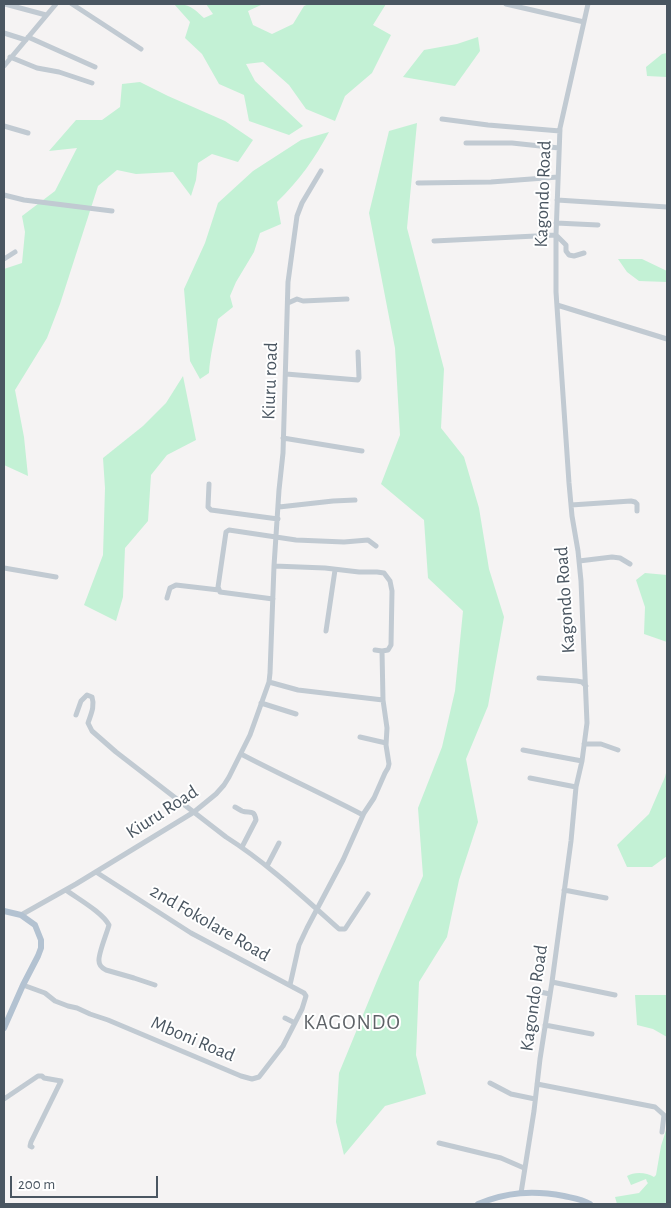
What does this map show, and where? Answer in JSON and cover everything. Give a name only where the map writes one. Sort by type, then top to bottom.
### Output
[{"type":"main road","points":[[4,910],[21,916],[35,925],[41,940],[38,956],[4,1028]]},
{"type":"main road","points":[[478,1204],[506,1194],[521,1193],[558,1195],[580,1199],[590,1204]]},
{"type":"street","points":[[4,4],[46,15]]},
{"type":"street","points":[[4,66],[56,4]]},
{"type":"street","points":[[72,4],[141,49]]},
{"type":"street","points":[[506,4],[584,22]]},
{"type":"street","name":"Kagondo Road","points":[[521,1193],[552,982],[571,841],[576,788],[587,723],[581,581],[571,505],[557,305],[556,223],[558,148],[562,116],[588,4]]},
{"type":"street","points":[[4,33],[27,38],[95,67]]},
{"type":"street","points":[[10,57],[37,68],[59,72],[92,83]]},
{"type":"street","points":[[442,119],[560,132]]},
{"type":"street","points":[[4,126],[28,133]]},
{"type":"street","points":[[466,143],[512,143],[558,148]]},
{"type":"street","name":"Kiuru road","points":[[273,599],[279,490],[283,454],[288,282],[296,216],[321,171]]},
{"type":"street","points":[[418,184],[491,182],[558,177]]},
{"type":"street","points":[[4,195],[24,200],[112,210]]},
{"type":"street","points":[[557,200],[667,207]]},
{"type":"street","points":[[556,223],[598,225]]},
{"type":"street","points":[[434,241],[556,235],[566,245],[566,251],[569,255],[574,256],[584,253]]},
{"type":"street","points":[[4,258],[15,252]]},
{"type":"street","points":[[288,303],[297,299],[347,299]]},
{"type":"street","points":[[557,305],[667,339]]},
{"type":"street","points":[[286,374],[358,380],[360,378],[358,352]]},
{"type":"street","points":[[283,438],[362,451]]},
{"type":"street","points":[[209,484],[208,507],[211,510],[278,519]]},
{"type":"street","points":[[279,507],[355,500]]},
{"type":"street","points":[[571,505],[631,501],[636,502],[637,511]]},
{"type":"street","points":[[219,590],[226,532],[229,530],[296,540],[344,542],[368,540],[376,546]]},
{"type":"street","points":[[579,561],[612,557],[620,558],[630,564]]},
{"type":"street","points":[[274,566],[377,572],[388,577],[392,591],[391,644],[388,650],[374,650]]},
{"type":"street","points":[[4,568],[56,577]]},
{"type":"street","points":[[326,631],[336,570]]},
{"type":"street","points":[[167,598],[170,588],[176,585],[273,599]]},
{"type":"street","name":"Kiuru Road","points":[[21,916],[194,812],[224,785],[250,735],[269,682],[273,599]]},
{"type":"street","points":[[290,985],[299,945],[388,768],[387,728],[382,700],[382,651]]},
{"type":"street","points":[[539,678],[577,681],[582,682],[586,686]]},
{"type":"street","points":[[269,682],[298,690],[382,700]]},
{"type":"street","points":[[76,715],[81,701],[87,695],[92,697],[94,702],[93,711],[88,723],[92,731],[116,752],[266,866],[339,929],[345,929],[368,894]]},
{"type":"street","points":[[261,703],[296,714]]},
{"type":"street","points":[[360,737],[386,743]]},
{"type":"street","points":[[584,744],[605,745],[618,750]]},
{"type":"street","points":[[523,750],[582,761]]},
{"type":"street","points":[[240,754],[363,815]]},
{"type":"street","points":[[530,778],[576,788]]},
{"type":"street","points":[[235,807],[244,812],[252,812],[256,820],[242,847]]},
{"type":"street","points":[[266,866],[279,843]]},
{"type":"street","name":"2nd Fokolare Road","points":[[96,872],[191,933],[304,993],[306,996],[305,1000]]},
{"type":"street","points":[[66,890],[107,921],[109,926],[99,956],[102,968],[155,985]]},
{"type":"street","points":[[564,890],[606,898]]},
{"type":"street","points":[[552,982],[615,994]]},
{"type":"street","name":"Mboni Road","points":[[23,985],[45,993],[68,1006],[78,1008],[252,1079],[259,1077],[283,1046],[305,1000]]},
{"type":"street","points":[[535,991],[550,994]]},
{"type":"street","points":[[285,1018],[295,1023]]},
{"type":"street","points":[[545,1025],[592,1034]]},
{"type":"street","points":[[4,1099],[38,1076],[61,1081],[31,1142],[30,1146],[32,1147]]},
{"type":"street","points":[[490,1083],[511,1094],[535,1099]]},
{"type":"street","points":[[537,1084],[655,1107],[664,1115],[662,1132]]},
{"type":"street","points":[[439,1143],[502,1158],[524,1168]]},
{"type":"green space","points":[[174,4],[191,7],[204,18],[213,14],[206,4],[260,4],[248,11],[253,25],[272,34],[293,24],[304,6],[309,4],[386,4],[373,25],[391,35],[372,73],[345,96],[335,121],[306,109],[289,85],[263,62],[246,64],[255,81],[303,126],[289,135],[249,121],[244,95],[219,84],[202,54],[185,38],[190,22]]},
{"type":"green space","points":[[478,37],[480,51],[455,86],[403,77],[424,50],[457,44]]},
{"type":"green space","points":[[667,53],[667,77],[647,76],[646,67],[662,54]]},
{"type":"green space","points":[[140,82],[225,121],[253,140],[238,162],[212,154],[198,163],[196,180],[191,196],[173,172],[136,174],[117,170],[98,186],[60,304],[47,338],[15,390],[24,437],[28,476],[4,465],[4,269],[22,263],[25,232],[22,216],[55,191],[77,148],[49,151],[76,120],[102,120],[120,107],[122,84]]},
{"type":"green space","points":[[417,123],[407,228],[444,369],[441,428],[464,457],[479,508],[489,569],[504,617],[488,706],[466,759],[478,822],[459,880],[447,937],[419,982],[416,1055],[426,1094],[385,1106],[344,1155],[336,1122],[339,1073],[423,876],[418,808],[442,747],[455,691],[463,611],[428,578],[424,520],[381,484],[400,435],[395,348],[369,213],[389,131]]},
{"type":"green space","points":[[329,132],[306,169],[277,202],[281,224],[260,233],[254,252],[230,296],[233,307],[218,319],[209,373],[200,379],[190,361],[184,289],[205,243],[218,203],[253,171],[301,140]]},
{"type":"green space","points":[[618,259],[642,259],[667,271],[667,282],[639,281],[627,272]]},
{"type":"green space","points":[[183,376],[196,440],[167,455],[151,475],[148,521],[125,548],[123,597],[116,621],[84,605],[103,555],[105,488],[103,458],[143,426],[166,403]]},
{"type":"green space","points":[[645,573],[667,575],[667,642],[644,634],[645,607],[636,580]]},
{"type":"green space","points":[[667,769],[667,856],[652,867],[627,867],[617,845],[649,814]]},
{"type":"green space","points":[[635,995],[667,995],[667,1037],[653,1029],[637,1025]]},
{"type":"green space","points":[[667,1127],[667,1204],[617,1204],[615,1197],[639,1193],[648,1183],[646,1179],[631,1185],[627,1176],[637,1173],[644,1173],[654,1177],[656,1175],[661,1146]]},
{"type":"district","name":"KAGONDO","points":[[352,1023]]}]
